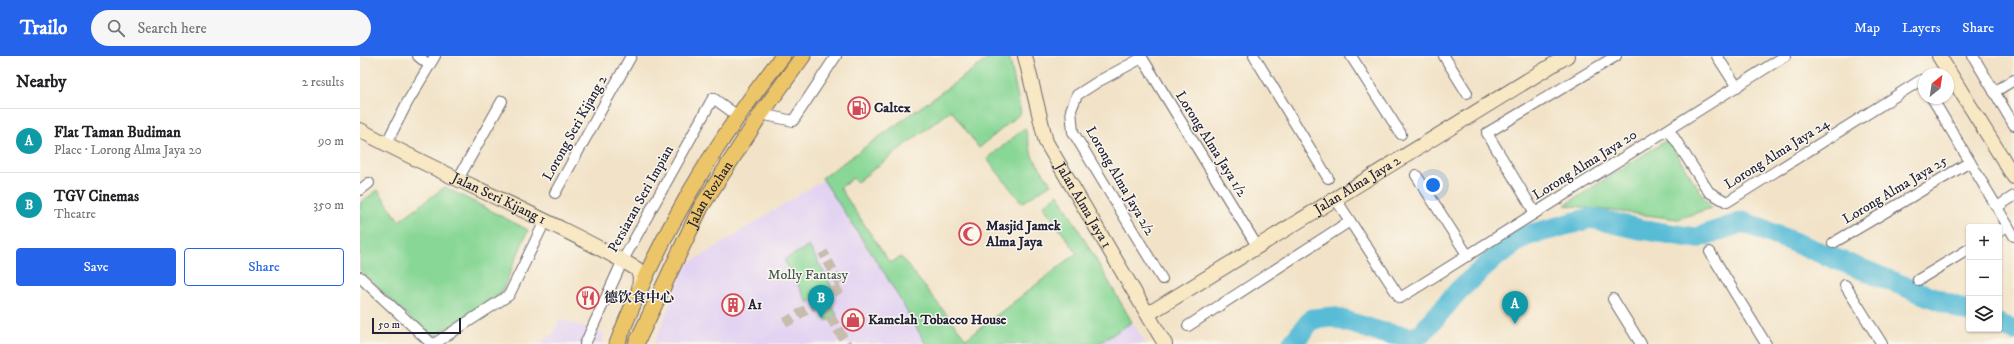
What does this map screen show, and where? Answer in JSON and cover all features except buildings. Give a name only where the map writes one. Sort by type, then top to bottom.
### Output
[{"type":"main road","name":"Jalan Rozhan","points":[[617,344],[638,293],[702,172],[738,116],[783,56]]},
{"type":"main road","name":"Jalan Rozhan","points":[[636,344],[701,207],[761,114],[803,56]]},
{"type":"street","points":[[418,56],[429,65]]},
{"type":"street","points":[[386,144],[435,56]]},
{"type":"street","name":"Lorong Seri Kijang 2","points":[[555,193],[631,56]]},
{"type":"street","points":[[761,114],[793,121],[836,56]]},
{"type":"street","name":"Jalan Alma Jaya 1","points":[[1025,56],[1046,142],[1165,344]]},
{"type":"street","points":[[1254,56],[1328,178]]},
{"type":"street","points":[[1351,56],[1401,134]]},
{"type":"street","points":[[1444,56],[1467,93]]},
{"type":"street","name":"Jalan Alma Jaya 2","points":[[1148,314],[1566,56]]},
{"type":"street","points":[[1535,213],[1488,134],[1616,56]]},
{"type":"street","points":[[1717,56],[1737,87]]},
{"type":"street","name":"Lorong Alma Jaya 20","points":[[1350,221],[1400,298],[1785,56]]},
{"type":"street","points":[[1939,56],[2014,177]]},
{"type":"street","points":[[1973,56],[2014,126]]},
{"type":"street","name":"Lorong Alma Jaya 1/2","points":[[1141,57],[1257,246]]},
{"type":"street","name":"Lorong Alma Jaya 2/2","points":[[1141,57],[1077,95],[1071,110],[1073,132],[1162,279]]},
{"type":"street","points":[[1994,92],[2014,80]]},
{"type":"street","name":"Lorong Alma Jaya 24","points":[[1668,130],[1709,192],[1727,202],[1918,85]]},
{"type":"street","name":"Persiaran Seri Impian","points":[[585,344],[622,260],[713,98],[738,116]]},
{"type":"street","points":[[458,179],[502,101]]},
{"type":"street","points":[[1936,104],[2014,236]]},
{"type":"street","name":"Jalan Seri Kijang 1","points":[[360,130],[422,164],[458,179],[545,221],[637,269]]},
{"type":"street","name":"Lorong Alma Jaya 25","points":[[1834,243],[1970,162]]},
{"type":"street","points":[[1416,175],[1468,256]]},
{"type":"street","points":[[360,190],[369,183]]},
{"type":"street","points":[[1997,207],[2014,196]]},
{"type":"street","points":[[1335,198],[1350,221]]},
{"type":"street","points":[[360,277],[433,344],[509,295],[545,221]]},
{"type":"street","name":"Jalan Alma Jaya 2","points":[[1188,326],[1350,221]]},
{"type":"street","points":[[2002,229],[2008,226]]},
{"type":"street","points":[[1918,280],[1966,251]]},
{"type":"street","points":[[1710,252],[1766,344]]},
{"type":"street","points":[[638,293],[640,281],[637,269],[654,261]]},
{"type":"street","points":[[1845,285],[1882,344]]},
{"type":"street","points":[[1613,299],[1641,344]]},
{"type":"shaded area","points":[[823,180],[885,274],[927,344],[654,344],[685,266]]},
{"type":"shaded area","points":[[560,319],[605,334],[601,344],[537,344],[553,334]]},
{"type":"shaded area","points":[[1132,322],[1146,344],[1097,344]]},
{"type":"green space","points":[[992,56],[1009,56],[1021,113],[979,148],[951,110],[857,182],[853,178],[840,188],[890,263],[901,257],[966,339],[1077,253],[1043,206],[1058,194],[1132,322],[1098,344],[926,344],[885,274],[822,178]]},
{"type":"green space","points":[[1025,128],[1032,156],[1051,184],[1022,203],[987,159]]},
{"type":"green space","points":[[1667,140],[1711,208],[1678,219],[1565,205]]},
{"type":"green space","points":[[445,187],[528,230],[501,294],[431,338],[360,270],[360,203],[378,190],[399,221]]},
{"type":"green space","name":"Molly Fantasy","points":[[809,246],[833,289],[808,303],[784,260]]},
{"type":"green space","name":"Molly Fantasy","points":[[830,302],[837,315],[827,321],[820,308]]},
{"type":"waterway","points":[[1292,344],[1312,319],[1333,317],[1380,332],[1413,338],[1422,333],[1459,290],[1497,256],[1525,236],[1591,218],[1639,229],[1696,238],[1743,222],[1966,311]]},
{"type":"waterway","points":[[2002,325],[2014,330]]},
{"type":"tunnel","points":[[820,301],[842,287],[823,252]]},
{"type":"tunnel","points":[[785,323],[820,301],[847,344]]},
{"type":"place","name":"Caltex","points":[[859,108]]},
{"type":"place","name":"Masjid Jamek Alma Jaya","points":[[970,234]]},
{"type":"place","name":"德饮食中心","points":[[588,298]]},
{"type":"place","name":"A1","points":[[733,305]]},
{"type":"place","name":"TGV Cinemas","points":[[821,318]]},
{"type":"place","name":"Kamelah Tobacco House","points":[[853,320]]},
{"type":"place","name":"Flat Taman Budiman","points":[[1515,324]]}]
